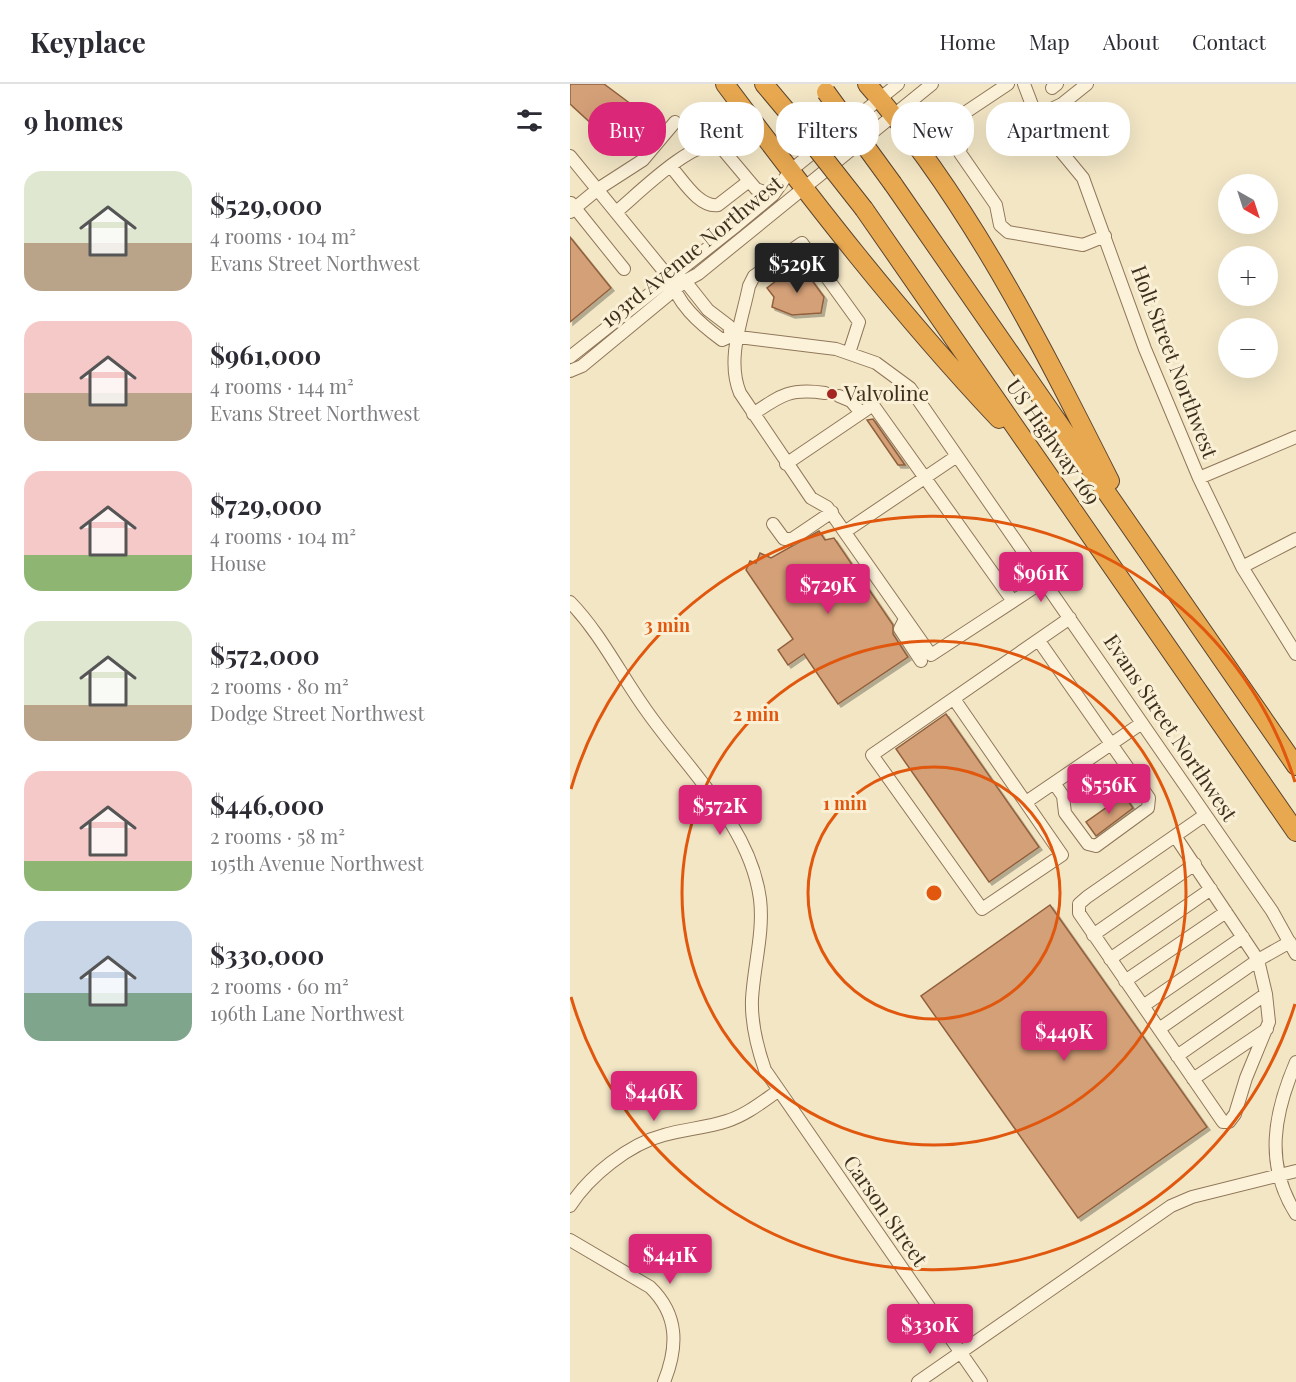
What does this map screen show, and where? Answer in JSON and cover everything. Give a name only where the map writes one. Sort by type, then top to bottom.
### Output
[{"type":"highway","points":[[725,84],[802,188],[950,367],[1041,463]]},
{"type":"highway","name":"US Highway 169","points":[[764,84],[864,209],[1296,832]]},
{"type":"highway","points":[[867,84],[891,112]]},
{"type":"highway","name":"US Highway 169","points":[[823,88],[893,184],[1296,766]]},
{"type":"highway","points":[[922,156],[991,260],[1055,372],[1139,539]]},
{"type":"street","name":"193rd Avenue Northwest","points":[[570,357],[773,195],[790,171],[898,84]]},
{"type":"street","name":"193rd Avenue Northwest","points":[[909,102],[932,84]]},
{"type":"street","points":[[1008,84],[966,112],[960,153],[996,205],[1000,225],[1008,232],[1083,244],[1105,236]]},
{"type":"street","name":"Holt Street Northwest","points":[[1024,84],[1030,102]]},
{"type":"street","points":[[1066,102],[1087,84]]},
{"type":"street","name":"193rd Avenue Northwest","points":[[570,371],[582,366],[891,117]]},
{"type":"street","points":[[624,269],[572,208],[644,160],[675,122]]},
{"type":"street","points":[[616,212],[691,150],[712,144],[718,145],[756,189],[773,195]]},
{"type":"street","points":[[570,156],[670,276],[673,291]]},
{"type":"street","name":"Holt Street Northwest","points":[[1066,156],[1083,178],[1145,350],[1199,478],[1242,567],[1296,654]]},
{"type":"street","points":[[671,167],[701,200],[712,206],[718,205],[749,181]]},
{"type":"street","points":[[849,353],[859,322],[802,243],[751,280],[735,337],[734,376],[740,393],[786,464],[812,498],[832,512],[931,655],[1044,581]]},
{"type":"street","points":[[670,276],[685,281],[708,310],[729,326],[735,337]]},
{"type":"street","name":"Evans Street Northwest","points":[[673,291],[709,331],[722,340],[735,337],[822,346],[876,363],[910,388],[1205,815],[1296,954]]},
{"type":"street","points":[[753,414],[778,397],[795,391],[825,393]]},
{"type":"street","points":[[839,396],[851,401],[861,413]]},
{"type":"street","points":[[786,464],[873,405],[1012,600]]},
{"type":"street","points":[[1199,478],[1296,437]]},
{"type":"street","points":[[846,531],[957,456]]},
{"type":"street","points":[[772,524],[784,539],[792,539],[832,512]]},
{"type":"street","points":[[1242,567],[1296,539]]},
{"type":"street","name":"Carson Street","points":[[570,602],[596,633],[644,709],[728,820],[750,855],[758,885],[761,926],[752,1019],[757,1047],[765,1070],[981,1382]]},
{"type":"street","points":[[954,699],[1062,855],[982,909],[872,755],[1070,618]]},
{"type":"street","points":[[905,619],[900,629],[921,661]]},
{"type":"street","points":[[1039,641],[1149,798],[1148,808],[1096,846],[1088,844],[1065,813],[1063,796],[1054,783]]},
{"type":"street","points":[[1026,802],[1142,723]]},
{"type":"street","points":[[1176,836],[1258,960],[1266,994],[1269,1022],[1267,1029],[1246,1078],[1235,1114],[1229,1122],[1223,1122],[1079,913],[1079,904],[1205,815]]},
{"type":"street","points":[[1093,935],[1195,864]]},
{"type":"street","points":[[1110,959],[1211,889]]},
{"type":"street","points":[[1125,981],[1226,912]]},
{"type":"street","points":[[1143,1006],[1243,937]]},
{"type":"street","points":[[1159,1029],[1258,960],[1290,942]]},
{"type":"street","points":[[1177,1056],[1266,994]]},
{"type":"street","points":[[1193,1079],[1267,1029]]},
{"type":"street","points":[[1296,1062],[1283,1090],[1276,1119],[1274,1147],[1279,1176],[1296,1214]]},
{"type":"street","points":[[570,1206],[609,1164],[636,1145],[661,1135],[726,1121],[750,1111],[778,1091]]},
{"type":"street","points":[[918,1382],[1172,1206],[1192,1197],[1296,1171]]},
{"type":"street","points":[[570,1240],[650,1287],[660,1296],[674,1327],[675,1341],[673,1358],[664,1382]]},
{"type":"building","points":[[570,84],[604,84],[628,102],[588,102],[588,121],[570,104]]},
{"type":"building","points":[[570,237],[611,288],[570,322]]},
{"type":"building","points":[[794,267],[803,268],[824,297],[821,313],[792,315],[772,307],[774,297],[767,288]]},
{"type":"building","points":[[873,419],[905,465],[898,465],[867,420]]},
{"type":"building","points":[[819,531],[825,540],[834,538],[893,625],[893,634],[908,657],[838,704],[804,654],[788,665],[778,650],[793,639],[746,570],[750,561],[756,563],[760,553],[771,558]]},
{"type":"building","points":[[946,714],[1039,847],[989,882],[896,749]]},
{"type":"building","points":[[1124,795],[1133,808],[1096,836],[1086,822]]},
{"type":"building","points":[[1050,905],[1207,1127],[1078,1218],[921,996]]},
{"type":"place","name":"Valvoline","points":[[832,394]]}]
